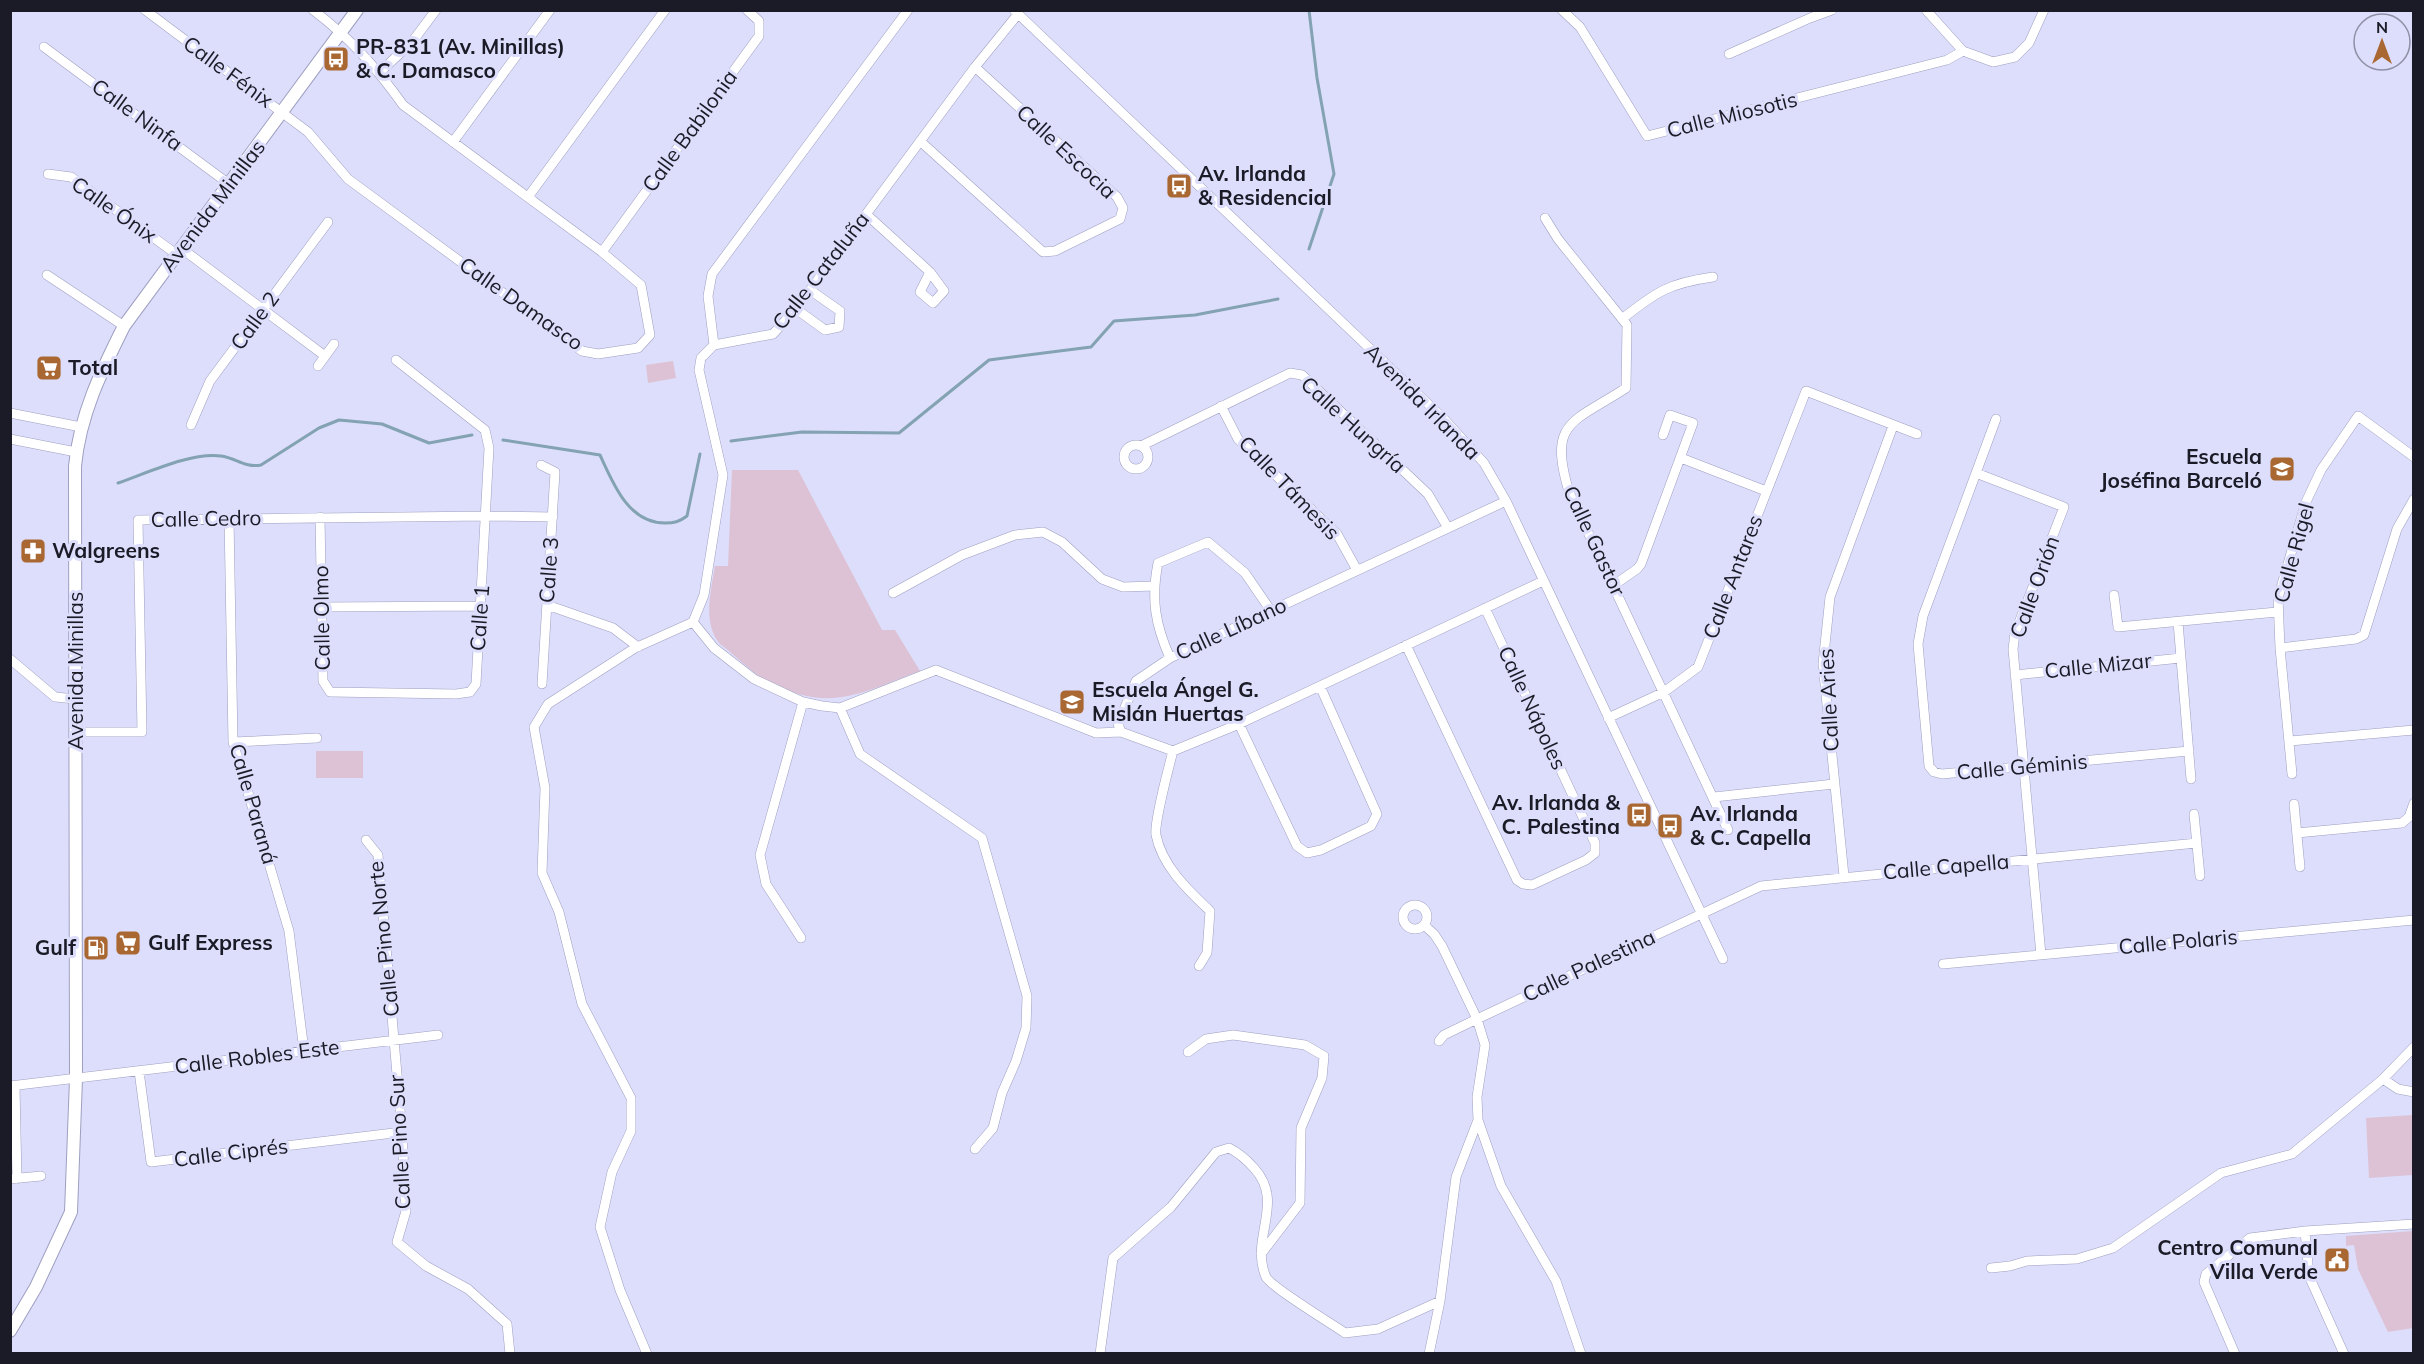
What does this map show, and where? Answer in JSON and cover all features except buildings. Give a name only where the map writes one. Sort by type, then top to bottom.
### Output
[{"type":"street","name":"Calle Fénix","points":[[146,10],[282,112]]},
{"type":"street","name":"Calle Damasco","points":[[282,112],[308,132],[348,178],[582,351],[598,354],[638,348],[650,335],[641,285],[602,252],[403,105],[380,72],[342,31],[313,10]]},
{"type":"street","name":"Avenida Minillas","points":[[10,1331],[36,1287],[71,1212],[76,1079],[76,452],[81,427],[96,381],[124,326],[357,10]]},
{"type":"street","points":[[380,72],[412,42],[436,10]]},
{"type":"street","points":[[453,142],[550,10]]},
{"type":"street","points":[[528,197],[665,10]]},
{"type":"street","name":"Calle Babilonia","points":[[602,252],[759,36],[759,21],[747,10]]},
{"type":"street","points":[[647,1353],[620,1290],[600,1227],[612,1172],[632,1131],[631,1098],[582,1004],[559,912],[542,873],[545,788],[534,727],[548,704],[638,647],[693,622],[704,596],[723,475],[699,370],[701,358],[714,345],[708,296],[712,274],[908,10]]},
{"type":"street","name":"Calle Miosotis","points":[[1562,10],[1580,27],[1647,136],[1947,60],[1963,51]]},
{"type":"street","points":[[1729,54],[1833,10]]},
{"type":"street","points":[[1926,10],[1963,51],[1994,62],[2015,57],[2029,44],[2044,10]]},
{"type":"street","name":"Calle Cataluña","points":[[714,345],[773,334],[796,309],[1016,12]]},
{"type":"street","name":"Avenida Irlanda","points":[[1016,12],[1445,420],[1484,464],[1506,501],[1723,959]]},
{"type":"street","name":"Calle Ninfa","points":[[44,47],[229,183]]},
{"type":"street","name":"Calle Escocia","points":[[920,141],[1043,252],[1055,251],[1120,219],[1123,208],[1117,197],[975,67]]},
{"type":"street","name":"Calle Ónix","points":[[48,174],[71,177],[178,251]]},
{"type":"street","points":[[866,214],[930,272]]},
{"type":"street","name":"Calle Gastor","points":[[1545,218],[1558,239],[1627,325],[1626,387],[1570,425],[1561,443],[1562,464],[1569,492],[1728,830]]},
{"type":"street","name":"Calle 2","points":[[191,425],[210,381],[328,222]]},
{"type":"street","points":[[178,251],[325,356]]},
{"type":"street","points":[[47,275],[124,326]]},
{"type":"street","points":[[1622,319],[1648,298],[1666,288],[1681,282],[1713,278]]},
{"type":"street","points":[[796,309],[825,330],[839,327],[840,311],[810,290]]},
{"type":"street","points":[[318,366],[334,344]]},
{"type":"street","name":"Calle 1","points":[[391,693],[470,692],[476,684],[490,451],[485,430],[396,360]]},
{"type":"street","name":"Calle Hungría","points":[[1141,446],[1290,374],[1302,375],[1428,494],[1448,528]]},
{"type":"street","name":"Calle Antares","points":[[1608,718],[1664,692],[1698,667],[1806,391],[1893,426]]},
{"type":"street","name":"Calle Támesis","points":[[1221,406],[1238,439],[1337,534],[1357,570]]},
{"type":"street","points":[[10,413],[81,427]]},
{"type":"street","points":[[1614,585],[1641,564],[1693,423],[1670,415],[1663,435]]},
{"type":"street","name":"Calle Rigel","points":[[2292,774],[2277,612],[2286,566],[2306,502],[2321,470],[2358,416],[2414,457]]},
{"type":"street","name":"Calle Géminis","points":[[1996,419],[1923,616],[1918,644],[1929,766],[1934,772],[1942,774],[2189,752]]},
{"type":"street","points":[[1893,426],[1917,434]]},
{"type":"street","name":"Calle Aries","points":[[1844,876],[1823,664],[1830,597],[1893,426]]},
{"type":"street","points":[[10,439],[76,452]]},
{"type":"street","points":[[1681,459],[1766,490]]},
{"type":"street","name":"Calle 3","points":[[541,465],[555,472],[542,684]]},
{"type":"street","name":"Calle Orión","points":[[1976,473],[2064,507],[2015,633],[2013,649],[2041,956]]},
{"type":"street","points":[[2280,648],[2356,639],[2364,634],[2397,529],[2414,499]]},
{"type":"street","name":"Calle Líbano","points":[[1121,732],[1118,724],[1136,681],[1170,658],[1506,501]]},
{"type":"street","name":"Calle Cedro","points":[[76,732],[141,732],[138,520],[553,517]]},
{"type":"street","name":"Calle Paraná","points":[[229,518],[233,742],[289,931],[304,1051]]},
{"type":"street","name":"Calle Olmo","points":[[320,518],[323,681],[330,692],[391,693]]},
{"type":"street","points":[[893,593],[963,555],[1015,536],[1043,532],[1062,542],[1102,579],[1123,586],[1154,586]]},
{"type":"street","points":[[1170,658],[1158,631],[1154,586],[1158,562],[1208,542],[1245,573],[1270,611]]},
{"type":"street","points":[[693,622],[714,648],[754,679],[803,702],[840,708],[936,670],[1096,733],[1121,732],[1173,752],[1239,724],[1543,581]]},
{"type":"street","points":[[2114,596],[2118,627],[2277,612]]},
{"type":"street","points":[[547,605],[613,628],[638,647]]},
{"type":"street","points":[[322,607],[481,606]]},
{"type":"street","name":"Calle Nápoles","points":[[1406,645],[1517,880],[1522,884],[1532,885],[1586,860],[1594,853],[1595,843],[1485,608]]},
{"type":"street","points":[[2178,622],[2191,779]]},
{"type":"street","name":"Calle Mizar","points":[[2015,675],[2181,658]]},
{"type":"street","points":[[10,659],[55,697],[76,699]]},
{"type":"street","points":[[1239,724],[1297,846],[1307,853],[1321,850],[1371,826],[1377,814],[1320,686]]},
{"type":"street","points":[[801,938],[766,884],[760,855],[803,702]]},
{"type":"street","points":[[840,708],[860,754],[982,838],[1027,996],[1026,1028],[1016,1061],[1002,1093],[993,1128],[975,1149]]},
{"type":"street","points":[[2290,741],[2414,730]]},
{"type":"street","points":[[233,742],[317,738]]},
{"type":"street","points":[[1173,752],[1155,833],[1166,860],[1180,881],[1209,911],[1207,953],[1199,966]]},
{"type":"street","points":[[1714,797],[1834,784]]},
{"type":"street","points":[[2297,833],[2402,823],[2409,817],[2414,803]]},
{"type":"street","points":[[2294,804],[2300,867]]},
{"type":"street","points":[[2194,814],[2200,876]]},
{"type":"street","name":"Calle Pino Norte","points":[[366,840],[378,855],[394,1041]]},
{"type":"street","name":"Calle Capella","points":[[1701,913],[1761,886],[1844,876],[2197,843]]},
{"type":"street","name":"Calle Palestina","points":[[1439,1041],[1444,1035],[1476,1019],[1701,913]]},
{"type":"street","name":"Calle Polaris","points":[[1943,964],[2414,920]]},
{"type":"street","points":[[1424,925],[1442,946],[1476,1019],[1485,1045],[1477,1097],[1478,1120],[1501,1186],[1556,1281],[1581,1353]]},
{"type":"street","name":"Calle Robles Este","points":[[13,1086],[438,1035]]},
{"type":"street","points":[[1188,1052],[1206,1040],[1233,1035],[1305,1045],[1324,1056],[1322,1078],[1300,1128],[1300,1203],[1260,1256]]},
{"type":"street","name":"Calle Pino Sur","points":[[394,1041],[406,1211],[397,1242],[426,1266],[468,1289],[507,1324],[510,1353]]},
{"type":"street","points":[[1991,1268],[2027,1261],[2078,1259],[2113,1248],[2221,1173],[2292,1154],[2383,1079],[2414,1047]]},
{"type":"street","name":"Calle Ciprés","points":[[139,1071],[151,1162],[402,1132]]},
{"type":"street","points":[[2383,1079],[2398,1089],[2414,1092]]},
{"type":"street","points":[[13,1086],[14,1179],[41,1176]]},
{"type":"street","points":[[1429,1353],[1440,1301],[1456,1177],[1478,1120]]},
{"type":"street","points":[[1100,1353],[1113,1258],[1171,1207],[1216,1152],[1229,1148],[1241,1154],[1261,1176],[1269,1197],[1260,1256],[1267,1280],[1345,1333],[1378,1329],[1440,1301]]},
{"type":"street","points":[[2235,1353],[2204,1282],[2206,1274],[2250,1238],[2305,1231],[2414,1224]]},
{"type":"street","points":[[2305,1231],[2309,1276],[2344,1353]]},
{"type":"shaded area","points":[[673,361],[676,378],[648,383],[646,365]]},
{"type":"shaded area","points":[[732,470],[798,470],[882,630],[895,630],[920,671],[845,697],[809,696],[789,691],[767,681],[720,644],[711,626],[709,606],[715,566],[728,566]]},
{"type":"shaded area","points":[[316,751],[363,751],[363,778],[316,778]]},
{"type":"shaded area","points":[[2413,1115],[2413,1175],[2369,1178],[2366,1118]]},
{"type":"shaded area","points":[[2413,1231],[2413,1328],[2388,1332],[2358,1269],[2354,1245],[2346,1246],[2346,1236]]},
{"type":"waterway","points":[[1309,10],[1317,78],[1334,174],[1309,249]]},
{"type":"waterway","points":[[731,441],[802,432],[899,433],[989,360],[1091,347],[1114,321],[1195,315],[1278,299]]},
{"type":"waterway","points":[[118,483],[169,464],[196,457],[221,456],[245,464],[261,465],[319,428],[339,420],[382,424],[429,443],[472,435]]},
{"type":"waterway","points":[[503,440],[600,455],[617,489],[632,509],[652,521],[665,523],[676,522],[687,516],[700,454]]},
{"type":"place","name":"PR-831 (Av. Minillas) & C. Damasco","points":[[336,59]]},
{"type":"place","name":"Av. Irlanda & Residencial","points":[[1179,186]]},
{"type":"place","name":"Total","points":[[49,368]]},
{"type":"place","name":"Escuela Joséfina Barceló","points":[[2282,469]]},
{"type":"place","name":"Walgreens","points":[[33,551]]},
{"type":"place","name":"Escuela Ángel G. Mislán Huertas","points":[[1072,702]]},
{"type":"place","name":"Av. Irlanda & C. Palestina","points":[[1639,815]]},
{"type":"place","name":"Av. Irlanda & C. Capella","points":[[1670,826]]},
{"type":"place","name":"Gulf Express","points":[[128,943]]},
{"type":"place","name":"Gulf","points":[[96,948]]},
{"type":"place","name":"Centro Comunal Villa Verde","points":[[2337,1260]]}]
